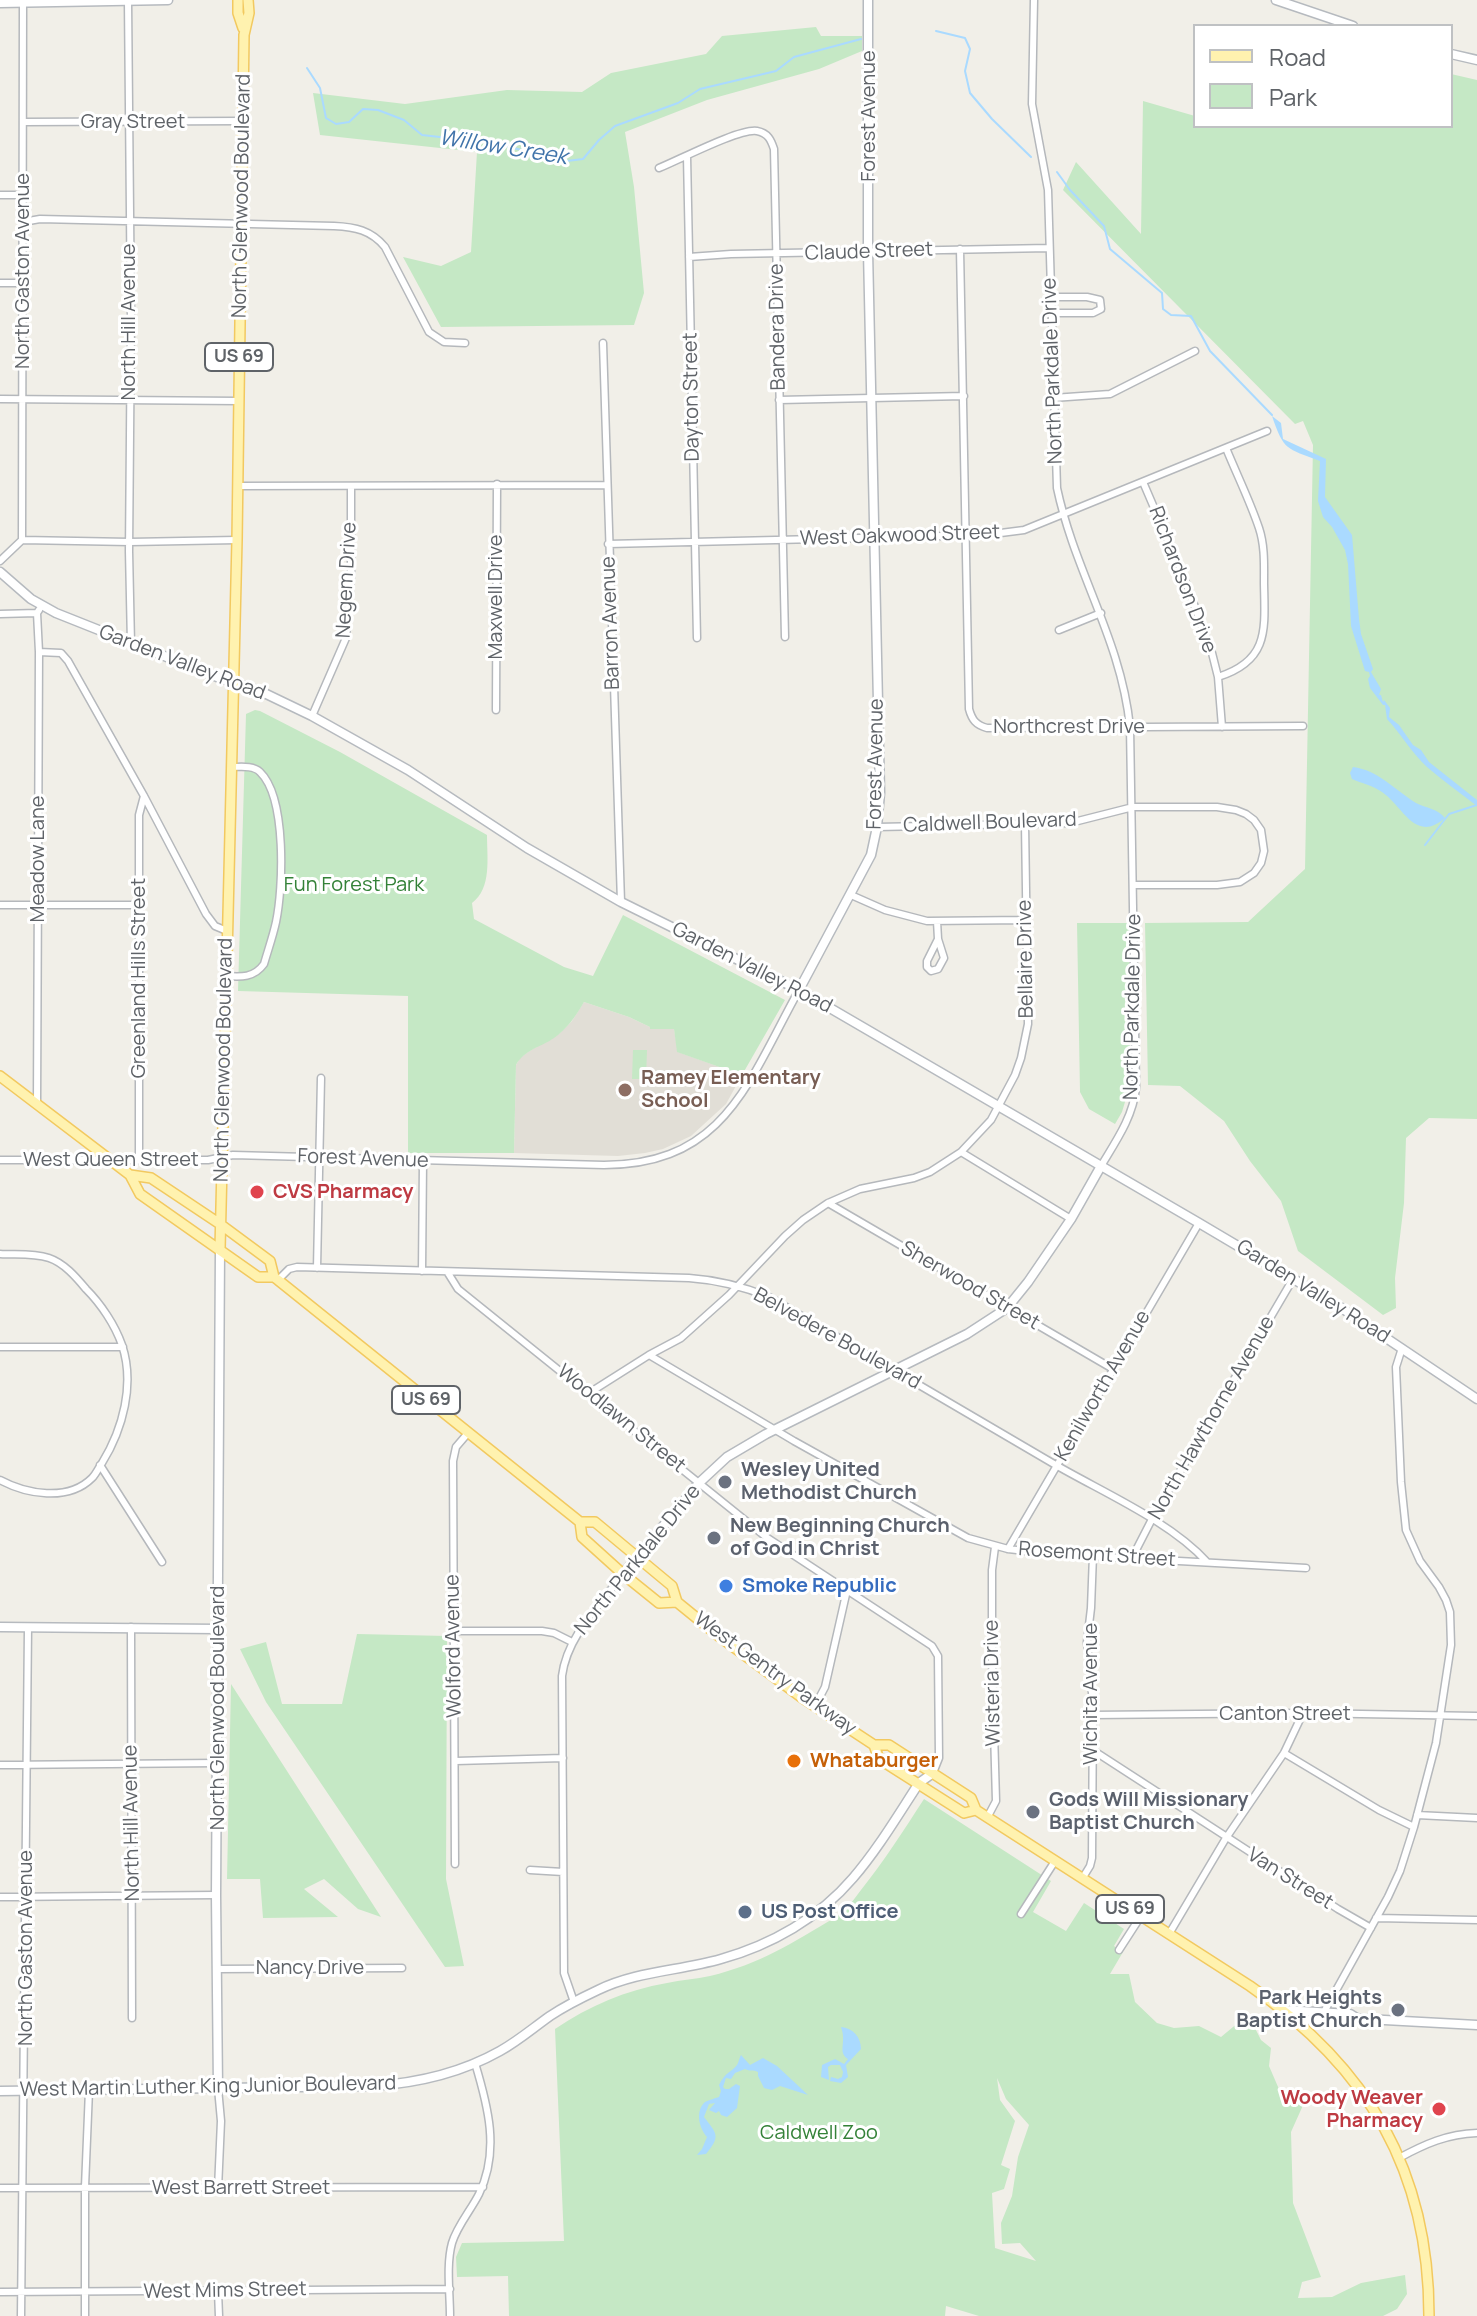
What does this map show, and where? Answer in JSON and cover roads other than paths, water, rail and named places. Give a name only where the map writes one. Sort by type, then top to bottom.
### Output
[{"type":"main road","name":"North Glenwood Boulevard","points":[[238,0],[244,32]]},
{"type":"main road","name":"North Glenwood Boulevard","points":[[220,1249],[237,540],[244,32],[249,13],[248,0]]},
{"type":"main road","name":"West Gentry Parkway","points":[[0,1076],[109,1161],[130,1175],[151,1178],[270,1261],[276,1278],[580,1522],[595,1522],[672,1586],[677,1602],[743,1655],[874,1745],[889,1745],[971,1798],[976,1810],[987,1818],[1295,2019],[1329,2051],[1356,2084],[1375,2111],[1399,2158],[1422,2237],[1429,2316]]},
{"type":"main road","name":"West Gentry Parkway","points":[[130,1175],[140,1194],[258,1277],[276,1278]]},
{"type":"main road","name":"West Gentry Parkway","points":[[580,1522],[582,1537],[623,1574],[659,1603],[677,1602]]},
{"type":"main road","name":"West Gentry Parkway","points":[[874,1745],[879,1759],[964,1813],[976,1810]]},
{"type":"street","points":[[0,3],[168,0]]},
{"type":"street","name":"Forest Avenue","points":[[223,1157],[625,1165],[667,1156],[683,1149],[718,1125],[737,1102],[851,895],[871,855],[877,827],[880,793],[870,398],[868,0]]},
{"type":"street","name":"North Parkdale Drive","points":[[574,2002],[564,1973],[563,1872],[562,1676],[563,1663],[572,1642],[623,1574],[699,1483],[727,1457],[967,1334],[1007,1308],[1071,1219],[1129,1117],[1136,1088],[1130,727],[1121,672],[1101,613],[1077,560],[1063,515],[1056,474],[1047,179],[1032,104],[1034,0]]},
{"type":"street","points":[[1276,0],[1347,24]]},
{"type":"street","name":"North Hill Avenue","points":[[128,1],[131,644]]},
{"type":"street","name":"North Gaston Avenue","points":[[22,540],[23,2]]},
{"type":"street","points":[[1453,54],[1477,60]]},
{"type":"street","name":"Gray Street","points":[[23,122],[243,121]]},
{"type":"street","name":"Bandera Drive","points":[[659,168],[745,131],[756,131],[770,138],[775,161],[785,637]]},
{"type":"street","name":"Dayton Street","points":[[687,156],[697,638]]},
{"type":"street","points":[[0,195],[23,195]]},
{"type":"street","points":[[23,222],[40,219],[357,228],[376,237],[385,247],[429,332],[444,342],[465,343]]},
{"type":"street","name":"Claude Street","points":[[689,257],[1049,248]]},
{"type":"street","name":"Northcrest Drive","points":[[960,249],[969,709],[972,719],[987,728],[1303,726]]},
{"type":"street","points":[[0,283],[21,283]]},
{"type":"street","points":[[1051,297],[1087,297],[1100,300],[1102,304],[1099,312],[1051,313]]},
{"type":"street","name":"Barron Avenue","points":[[603,343],[621,902]]},
{"type":"street","points":[[1053,398],[1110,394],[1195,351]]},
{"type":"street","points":[[779,400],[964,396]]},
{"type":"street","points":[[0,399],[239,401]]},
{"type":"street","name":"West Oakwood Street","points":[[608,544],[985,535],[1024,530],[1267,431]]},
{"type":"street","points":[[1218,677],[1235,672],[1252,659],[1264,637],[1265,621],[1264,554],[1260,530],[1226,448]]},
{"type":"street","name":"Richardson Drive","points":[[1143,482],[1206,634],[1218,677],[1222,727]]},
{"type":"street","name":"Maxwell Drive","points":[[496,710],[497,484]]},
{"type":"street","points":[[238,486],[607,485]]},
{"type":"street","name":"Negem Drive","points":[[312,716],[346,638],[351,574],[351,486]]},
{"type":"street","points":[[0,561],[22,540],[237,540]]},
{"type":"street","points":[[0,572],[40,610]]},
{"type":"street","name":"Garden Valley Road","points":[[0,614],[40,610],[271,696],[312,716],[408,770],[527,848],[621,902],[799,990],[1000,1106],[1293,1279],[1477,1399]]},
{"type":"street","name":"Meadow Lane","points":[[37,1105],[40,610]]},
{"type":"street","points":[[1059,630],[1101,613]]},
{"type":"street","points":[[39,652],[61,653],[68,661],[206,914],[215,926],[227,931]]},
{"type":"street","points":[[226,976],[251,975],[264,964],[276,920],[282,858],[278,814],[268,784],[258,770],[231,767]]},
{"type":"street","name":"Greenland Hills Street","points":[[139,1160],[139,815],[144,796]]},
{"type":"street","name":"Caldwell Boulevard","points":[[877,827],[1079,821],[1133,807],[1217,807],[1246,814],[1257,825],[1262,836],[1264,851],[1261,863],[1254,873],[1233,884],[1134,885]]},
{"type":"street","name":"Bellaire Drive","points":[[589,1393],[681,1338],[739,1285],[794,1228],[828,1203],[860,1189],[930,1172],[961,1152],[991,1120],[1021,1058],[1028,1024],[1025,823]]},
{"type":"street","points":[[851,895],[909,918],[937,921],[1026,920]]},
{"type":"street","points":[[0,905],[138,905]]},
{"type":"street","points":[[937,921],[944,958],[938,969],[931,971],[927,961],[938,939]]},
{"type":"street","points":[[317,1268],[321,1078]]},
{"type":"street","points":[[961,1152],[1071,1219]]},
{"type":"street","name":"West Queen Street","points":[[0,1160],[208,1160],[223,1157]]},
{"type":"street","points":[[422,1271],[423,1161]]},
{"type":"street","name":"Sherwood Street","points":[[828,1203],[1113,1369]]},
{"type":"street","name":"Kenilworth Avenue","points":[[1008,1549],[1199,1223]]},
{"type":"street","name":"North Glenwood Boulevard","points":[[218,2088],[216,1895],[220,1249]]},
{"type":"street","points":[[0,1254],[37,1255],[58,1262],[74,1276],[96,1300],[113,1327],[123,1347],[127,1374],[127,1398],[114,1439],[92,1478],[54,1493],[27,1492],[0,1480]]},
{"type":"street","name":"Belvedere Boulevard","points":[[276,1278],[289,1269],[317,1268],[689,1278],[739,1285],[769,1297],[1152,1519],[1197,1551],[1207,1562]]},
{"type":"street","name":"Woodlawn Street","points":[[448,1273],[458,1289],[766,1537],[936,1650],[939,1761],[933,1773]]},
{"type":"street","name":"North Hawthorne Avenue","points":[[1132,1558],[1293,1279]]},
{"type":"street","points":[[0,1347],[123,1347]]},
{"type":"street","points":[[1324,2012],[1400,1871],[1442,1715],[1452,1628],[1446,1600],[1413,1547],[1405,1522],[1396,1367],[1402,1348]]},
{"type":"street","name":"Rosemont Street","points":[[649,1355],[946,1527],[995,1547],[1052,1554],[1306,1568]]},
{"type":"street","name":"Wolford Avenue","points":[[455,1864],[453,1461],[456,1447],[468,1433]]},
{"type":"street","points":[[100,1465],[162,1562]]},
{"type":"street","name":"Wisteria Drive","points":[[987,1818],[996,1801],[992,1660],[995,1547]]},
{"type":"street","name":"Wichita Avenue","points":[[1082,1879],[1091,1861],[1092,1715],[1087,1642],[1093,1555]]},
{"type":"street","points":[[815,1706],[825,1687],[847,1590]]},
{"type":"street","points":[[0,1627],[218,1629]]},
{"type":"street","name":"North Hill Avenue","points":[[131,1627],[132,2018]]},
{"type":"street","name":"North Gaston Avenue","points":[[21,2316],[28,1628]]},
{"type":"street","points":[[453,1631],[542,1631],[572,1642]]},
{"type":"street","points":[[1169,1934],[1226,1838],[1284,1753],[1303,1713]]},
{"type":"street","name":"Canton Street","points":[[1092,1715],[1303,1713],[1477,1716]]},
{"type":"street","name":"Van Street","points":[[1091,1749],[1371,1928]]},
{"type":"street","points":[[1284,1753],[1379,1810],[1414,1827]]},
{"type":"street","points":[[456,1761],[563,1758]]},
{"type":"street","points":[[0,1765],[218,1763]]},
{"type":"street","name":"West Martin Luther King Junior Boulevard","points":[[0,2091],[396,2085],[428,2079],[475,2063],[515,2042],[574,2002],[615,1982],[743,1952],[802,1923],[854,1878],[919,1783],[933,1773]]},
{"type":"street","points":[[1417,1815],[1477,1818]]},
{"type":"street","points":[[1021,1914],[1055,1861]]},
{"type":"street","points":[[530,1870],[563,1872]]},
{"type":"street","points":[[0,1897],[216,1895]]},
{"type":"street","points":[[1119,1950],[1141,1916]]},
{"type":"street","points":[[1376,1918],[1477,1920]]},
{"type":"street","name":"Nancy Drive","points":[[217,1969],[402,1968]]},
{"type":"street","points":[[1284,2010],[1350,2014],[1358,2019]]},
{"type":"street","points":[[1295,2019],[1477,2025]]},
{"type":"street","points":[[450,2316],[451,2246],[483,2187],[491,2139],[486,2101],[475,2063]]},
{"type":"street","points":[[218,2088],[221,2121],[218,2189]]},
{"type":"street","points":[[85,2316],[89,2090]]},
{"type":"street","points":[[1399,2158],[1437,2139],[1477,2133]]},
{"type":"street","name":"West Barrett Street","points":[[0,2188],[483,2187]]},
{"type":"street","name":"West Mims Street","points":[[0,2292],[450,2289]]},
{"type":"street","points":[[218,2291],[219,2316]]},
{"type":"water","points":[[1272,416],[1281,423],[1283,439],[1326,459],[1325,497],[1352,535],[1361,634],[1373,669],[1371,672],[1381,689],[1379,695],[1390,708],[1389,717],[1429,762],[1477,800],[1477,806],[1421,761],[1387,719],[1385,705],[1370,688],[1369,672],[1365,671],[1351,626],[1345,550],[1323,517],[1318,501],[1320,461],[1288,447],[1283,442]]},
{"type":"water","points":[[1353,767],[1378,776],[1416,803],[1445,818],[1435,825],[1417,825],[1382,792],[1352,779],[1350,773]]},
{"type":"water","points":[[841,2027],[856,2034],[861,2049],[846,2065],[848,2077],[841,2083],[830,2081],[831,2077],[842,2077],[840,2065],[828,2067],[829,2080],[821,2077],[822,2065],[835,2059],[844,2064],[848,2059],[843,2053]]},
{"type":"water","points":[[741,2055],[750,2065],[763,2058],[777,2066],[808,2095],[780,2086],[772,2090],[764,2088],[756,2071],[745,2069],[735,2073],[731,2079],[726,2078],[723,2087],[740,2086],[737,2108],[727,2117],[719,2111],[709,2110],[715,2103],[709,2104],[704,2117],[716,2135],[706,2154],[697,2155],[707,2137],[700,2124],[700,2110],[705,2102],[719,2097],[719,2085],[737,2065]]},
{"type":"waterway","name":"Willow Creek","points":[[936,31],[965,38],[970,49],[965,71],[970,93],[1031,157]]},
{"type":"waterway","name":"Willow Creek","points":[[307,68],[320,88],[326,118],[336,124],[349,122],[363,109],[378,110],[404,120],[422,135],[493,143],[567,161],[583,159],[615,126],[678,103],[700,89],[776,71],[794,57],[861,39]]},
{"type":"waterway","name":"Willow Creek","points":[[1057,172],[1104,226],[1110,249],[1162,293],[1163,309],[1171,315],[1191,316],[1210,351],[1272,415]]},
{"type":"waterway","name":"Willow Creek","points":[[1425,845],[1449,814],[1477,805]]},
{"type":"place","name":"Ramey Elementary School","points":[[625,1090]]},
{"type":"place","name":"CVS Pharmacy","points":[[257,1192]]},
{"type":"place","name":"Wesley United Methodist Church","points":[[725,1482]]},
{"type":"place","name":"New Beginning Church of God in Christ","points":[[714,1538]]},
{"type":"place","name":"Smoke Republic","points":[[726,1586]]},
{"type":"place","name":"Whataburger","points":[[794,1761]]},
{"type":"place","name":"Gods Will Missionary Baptist Church","points":[[1033,1812]]},
{"type":"place","name":"US Post Office","points":[[745,1912]]},
{"type":"place","name":"Park Heights Baptist Church","points":[[1398,2010]]},
{"type":"place","name":"Woody Weaver Pharmacy","points":[[1439,2109]]},
{"type":"park label","name":"Fun Forest Park","points":[[354,885]]},
{"type":"park label","name":"Caldwell Zoo","points":[[819,2133]]}]
